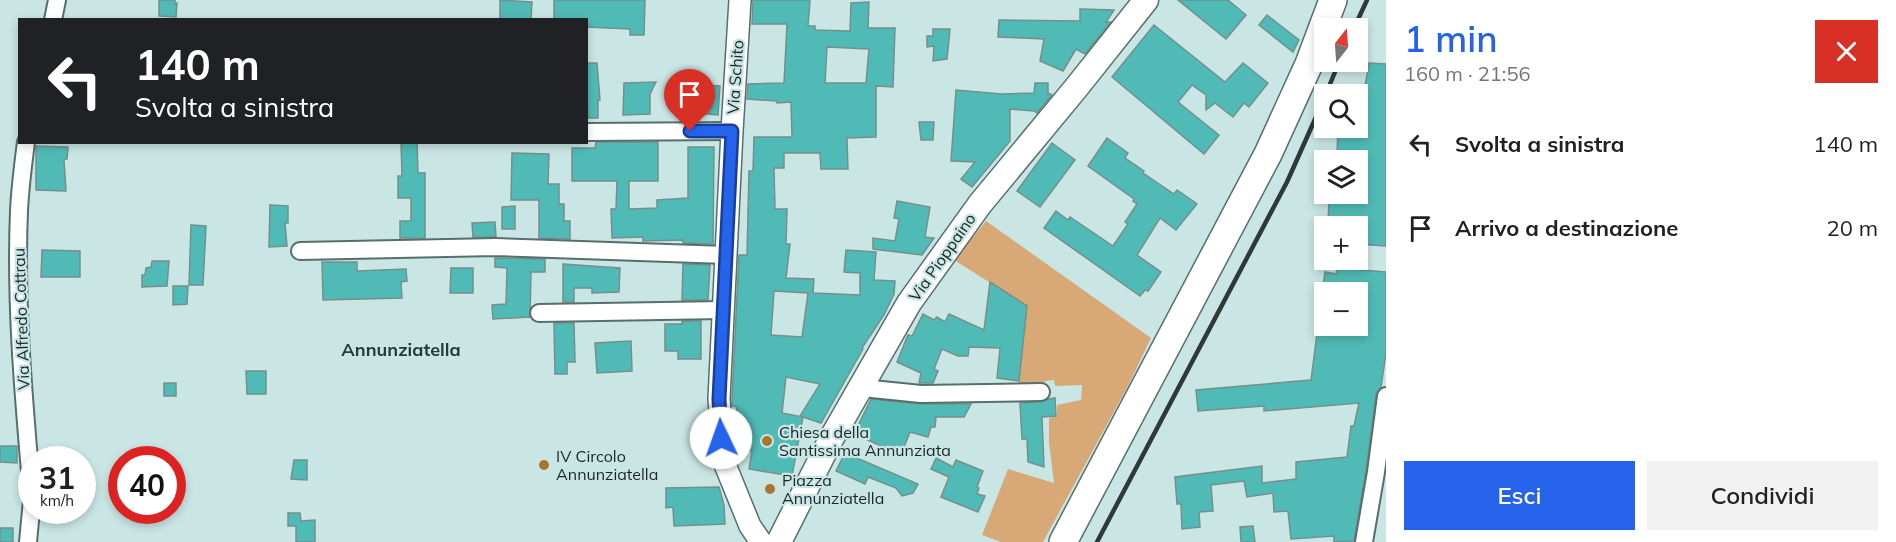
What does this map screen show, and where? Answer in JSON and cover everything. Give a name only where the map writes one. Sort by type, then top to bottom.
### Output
[{"type":"highway","points":[[1063,542],[1268,154],[1301,84],[1333,0]]},
{"type":"main road","name":"Via Pioppaino","points":[[779,542],[831,439],[909,303],[942,254],[1146,0]]},
{"type":"street","points":[[53,18],[57,0]]},
{"type":"street","name":"Via Schito","points":[[740,0],[719,399],[724,462],[750,526],[761,542]]},
{"type":"street","points":[[588,132],[732,131]]},
{"type":"street","name":"Via Alfredo Cottrau","points":[[26,144],[19,210],[19,281],[23,395],[27,446]]},
{"type":"street","points":[[300,252],[496,247],[726,255]]},
{"type":"street","points":[[539,313],[723,310]]},
{"type":"street","points":[[862,385],[872,389],[921,394],[1041,392]]},
{"type":"street","points":[[1364,542],[1386,396]]},
{"type":"street","name":"Via Alfredo Cottrau","points":[[28,542],[30,524]]},
{"type":"shaded area","points":[[986,221],[1151,338],[1129,384],[1043,542],[1001,542],[982,535],[1008,469],[1054,483],[1049,443],[1049,418],[1057,416],[1057,405],[1081,400],[1082,385],[1055,386],[1054,380],[1045,381],[1045,386],[1018,388],[1027,306],[954,260]]},
{"type":"building","points":[[159,0],[175,0],[175,4],[177,3],[176,17],[159,16]]},
{"type":"building","points":[[500,0],[532,2],[531,18],[500,18]]},
{"type":"building","points":[[554,0],[645,0],[644,35],[630,35],[630,29],[588,27],[588,18],[554,18]]},
{"type":"building","points":[[753,0],[810,0],[808,26],[815,26],[815,30],[850,31],[851,3],[869,2],[868,28],[895,28],[893,87],[876,86],[876,137],[847,138],[848,169],[821,169],[820,153],[784,153],[784,168],[774,168],[775,209],[787,209],[786,244],[790,244],[786,278],[814,279],[813,293],[860,295],[860,273],[844,272],[846,250],[876,252],[874,280],[895,281],[894,294],[884,315],[862,348],[821,423],[803,417],[792,476],[749,469],[752,451],[737,448],[734,429],[737,407],[732,406],[739,255],[747,255],[749,171],[753,171],[754,137],[792,137],[791,102],[777,103],[777,101],[747,99],[748,84],[784,83],[787,24],[752,24]],"holes":[[[827,47],[869,49],[866,83],[825,83]],[[774,291],[808,293],[802,337],[771,335]],[[786,377],[820,384],[800,416],[803,417],[782,413]]]},
{"type":"building","points":[[1178,0],[1228,0],[1246,15],[1226,39]]},
{"type":"building","points":[[1080,9],[1114,10],[1106,22],[1111,22],[1085,54],[1076,49],[1063,71],[1040,61],[1044,39],[998,37],[999,20],[1080,21]]},
{"type":"building","points":[[1267,15],[1299,40],[1293,52],[1259,25]]},
{"type":"building","points":[[1154,25],[1225,82],[1243,63],[1268,83],[1249,107],[1244,103],[1233,117],[1215,103],[1206,110],[1206,95],[1192,85],[1178,102],[1219,135],[1204,154],[1112,77]]},
{"type":"building","points":[[933,29],[950,29],[947,59],[933,61],[934,46],[927,47],[927,36],[933,36]]},
{"type":"building","points":[[588,63],[597,63],[600,100],[598,100],[598,118],[588,118]]},
{"type":"building","points":[[1369,63],[1386,64],[1386,246],[1368,245],[1368,216],[1328,216],[1329,204],[1368,204],[1368,150],[1337,150],[1338,138],[1368,138],[1368,84],[1365,84]]},
{"type":"building","points":[[656,82],[650,94],[650,114],[623,115],[624,83]]},
{"type":"building","points":[[1035,83],[1048,83],[1048,93],[1052,95],[1037,113],[1010,109],[1010,141],[972,187],[961,179],[975,162],[951,161],[956,90],[1002,94],[1034,93]]},
{"type":"building","points":[[687,84],[720,86],[718,115],[685,112]]},
{"type":"building","points":[[919,122],[934,122],[933,140],[921,140]]},
{"type":"building","points":[[1107,138],[1128,153],[1125,158],[1144,171],[1143,173],[1174,194],[1177,190],[1197,204],[1176,230],[1160,218],[1137,255],[1161,272],[1148,291],[1145,290],[1140,296],[1044,228],[1056,211],[1068,220],[1070,217],[1113,246],[1128,224],[1125,222],[1137,204],[1133,201],[1134,199],[1088,166]]},
{"type":"building","points":[[596,142],[658,142],[658,181],[629,181],[629,209],[657,208],[657,200],[688,198],[688,147],[714,147],[713,244],[683,243],[683,240],[643,241],[643,237],[612,238],[611,209],[616,209],[617,181],[572,181],[572,148],[595,148]]},
{"type":"building","points":[[1052,143],[1075,160],[1040,207],[1017,191]]},
{"type":"building","points":[[401,144],[417,144],[418,173],[425,173],[425,238],[400,238],[400,221],[411,221],[411,198],[398,198],[398,176],[402,176]]},
{"type":"building","points":[[36,146],[68,147],[67,159],[64,159],[66,191],[36,190]]},
{"type":"building","points":[[512,153],[549,154],[548,184],[559,184],[559,204],[564,204],[564,221],[570,221],[570,239],[539,238],[539,200],[511,200]]},
{"type":"building","points":[[897,201],[930,207],[925,237],[934,238],[922,255],[873,249],[873,238],[895,241],[899,219],[894,218]]},
{"type":"building","points":[[270,205],[288,206],[288,223],[285,223],[287,246],[269,247]]},
{"type":"building","points":[[515,206],[515,229],[502,229],[502,207]]},
{"type":"building","points":[[495,222],[496,237],[473,237],[472,223]]},
{"type":"building","points":[[191,225],[206,226],[203,285],[189,285]]},
{"type":"building","points":[[42,250],[80,251],[80,277],[41,277]]},
{"type":"building","points":[[495,258],[545,259],[545,272],[531,272],[530,317],[493,319],[492,305],[506,304],[507,268],[495,267]]},
{"type":"building","points":[[152,261],[169,261],[167,286],[142,287],[142,275],[145,275],[146,268],[151,267]]},
{"type":"building","points":[[322,262],[357,262],[357,271],[406,269],[407,281],[401,282],[402,298],[323,300]]},
{"type":"building","points":[[563,264],[620,268],[619,292],[592,293],[592,288],[574,288],[574,302],[563,302]]},
{"type":"building","points":[[683,264],[710,265],[708,300],[682,300]]},
{"type":"building","points":[[451,268],[473,268],[473,293],[450,293]]},
{"type":"building","points":[[1337,270],[1386,272],[1386,353],[1381,387],[1376,395],[1354,541],[1334,542],[1334,536],[1291,539],[1288,511],[1274,512],[1273,493],[1247,497],[1244,481],[1211,485],[1213,511],[1199,512],[1200,527],[1182,529],[1181,504],[1177,504],[1175,477],[1262,466],[1262,483],[1296,479],[1296,462],[1347,457],[1351,426],[1354,426],[1359,403],[1264,411],[1264,406],[1198,411],[1196,390],[1311,380],[1317,336],[1368,336],[1368,282],[1324,282],[1325,272],[1336,274]]},
{"type":"building","points":[[990,282],[1027,306],[1019,381],[997,378],[1000,348],[969,347],[968,356],[958,356],[942,349],[934,369],[938,371],[933,383],[919,383],[921,373],[897,362],[908,335],[912,336],[923,314],[934,320],[937,317],[945,322],[949,314],[984,330]]},
{"type":"building","points":[[173,286],[188,286],[187,304],[173,305]]},
{"type":"building","points":[[682,321],[701,321],[701,359],[678,359],[678,351],[665,351],[665,324],[682,324]]},
{"type":"building","points":[[554,323],[574,323],[575,362],[567,362],[567,374],[555,374]]},
{"type":"building","points":[[631,341],[632,371],[597,373],[595,343]]},
{"type":"building","points":[[246,371],[266,371],[266,394],[247,394]]},
{"type":"building","points":[[164,383],[176,383],[176,396],[164,396]]},
{"type":"building","points":[[1055,398],[1056,416],[1042,417],[1044,467],[1028,462],[1027,439],[1022,439],[1020,403],[1041,402]]},
{"type":"building","points":[[871,399],[920,404],[971,404],[964,417],[936,417],[935,427],[931,427],[928,437],[910,432],[901,455],[854,434]]},
{"type":"building","points":[[0,446],[17,446],[17,463],[0,462]]},
{"type":"building","points":[[845,453],[918,484],[913,493],[902,496],[896,488],[868,477],[865,484],[836,471]]},
{"type":"building","points":[[936,458],[953,467],[956,460],[983,471],[977,494],[985,496],[978,512],[941,497],[949,477],[931,469]]},
{"type":"building","points":[[294,460],[307,460],[307,480],[291,479]]},
{"type":"building","points":[[719,487],[724,505],[725,524],[674,526],[673,507],[666,508],[666,488]]},
{"type":"building","points":[[288,513],[300,513],[301,521],[315,520],[315,542],[296,542],[296,526],[288,526]]},
{"type":"building","points":[[1253,526],[1255,542],[1241,542],[1240,527]]},
{"type":"building","points":[[0,528],[13,528],[13,542],[0,542]]},
{"type":"railway","points":[[1359,18],[1367,0]]},
{"type":"railway","points":[[1330,84],[1335,72]]},
{"type":"railway","points":[[1097,542],[1287,182],[1314,121]]},
{"type":"place","name":"Chiesa della Santissima Annunziata","points":[[767,441]]},
{"type":"place","name":"IV Circolo Annunziatella","points":[[544,465]]},
{"type":"place","name":"Piazza Annunziatella","points":[[770,489]]},
{"type":"district","name":"Annunziatella","points":[[401,350]]},
{"type":"route","points":[[690,131],[732,131],[719,399],[721,438]]}]
